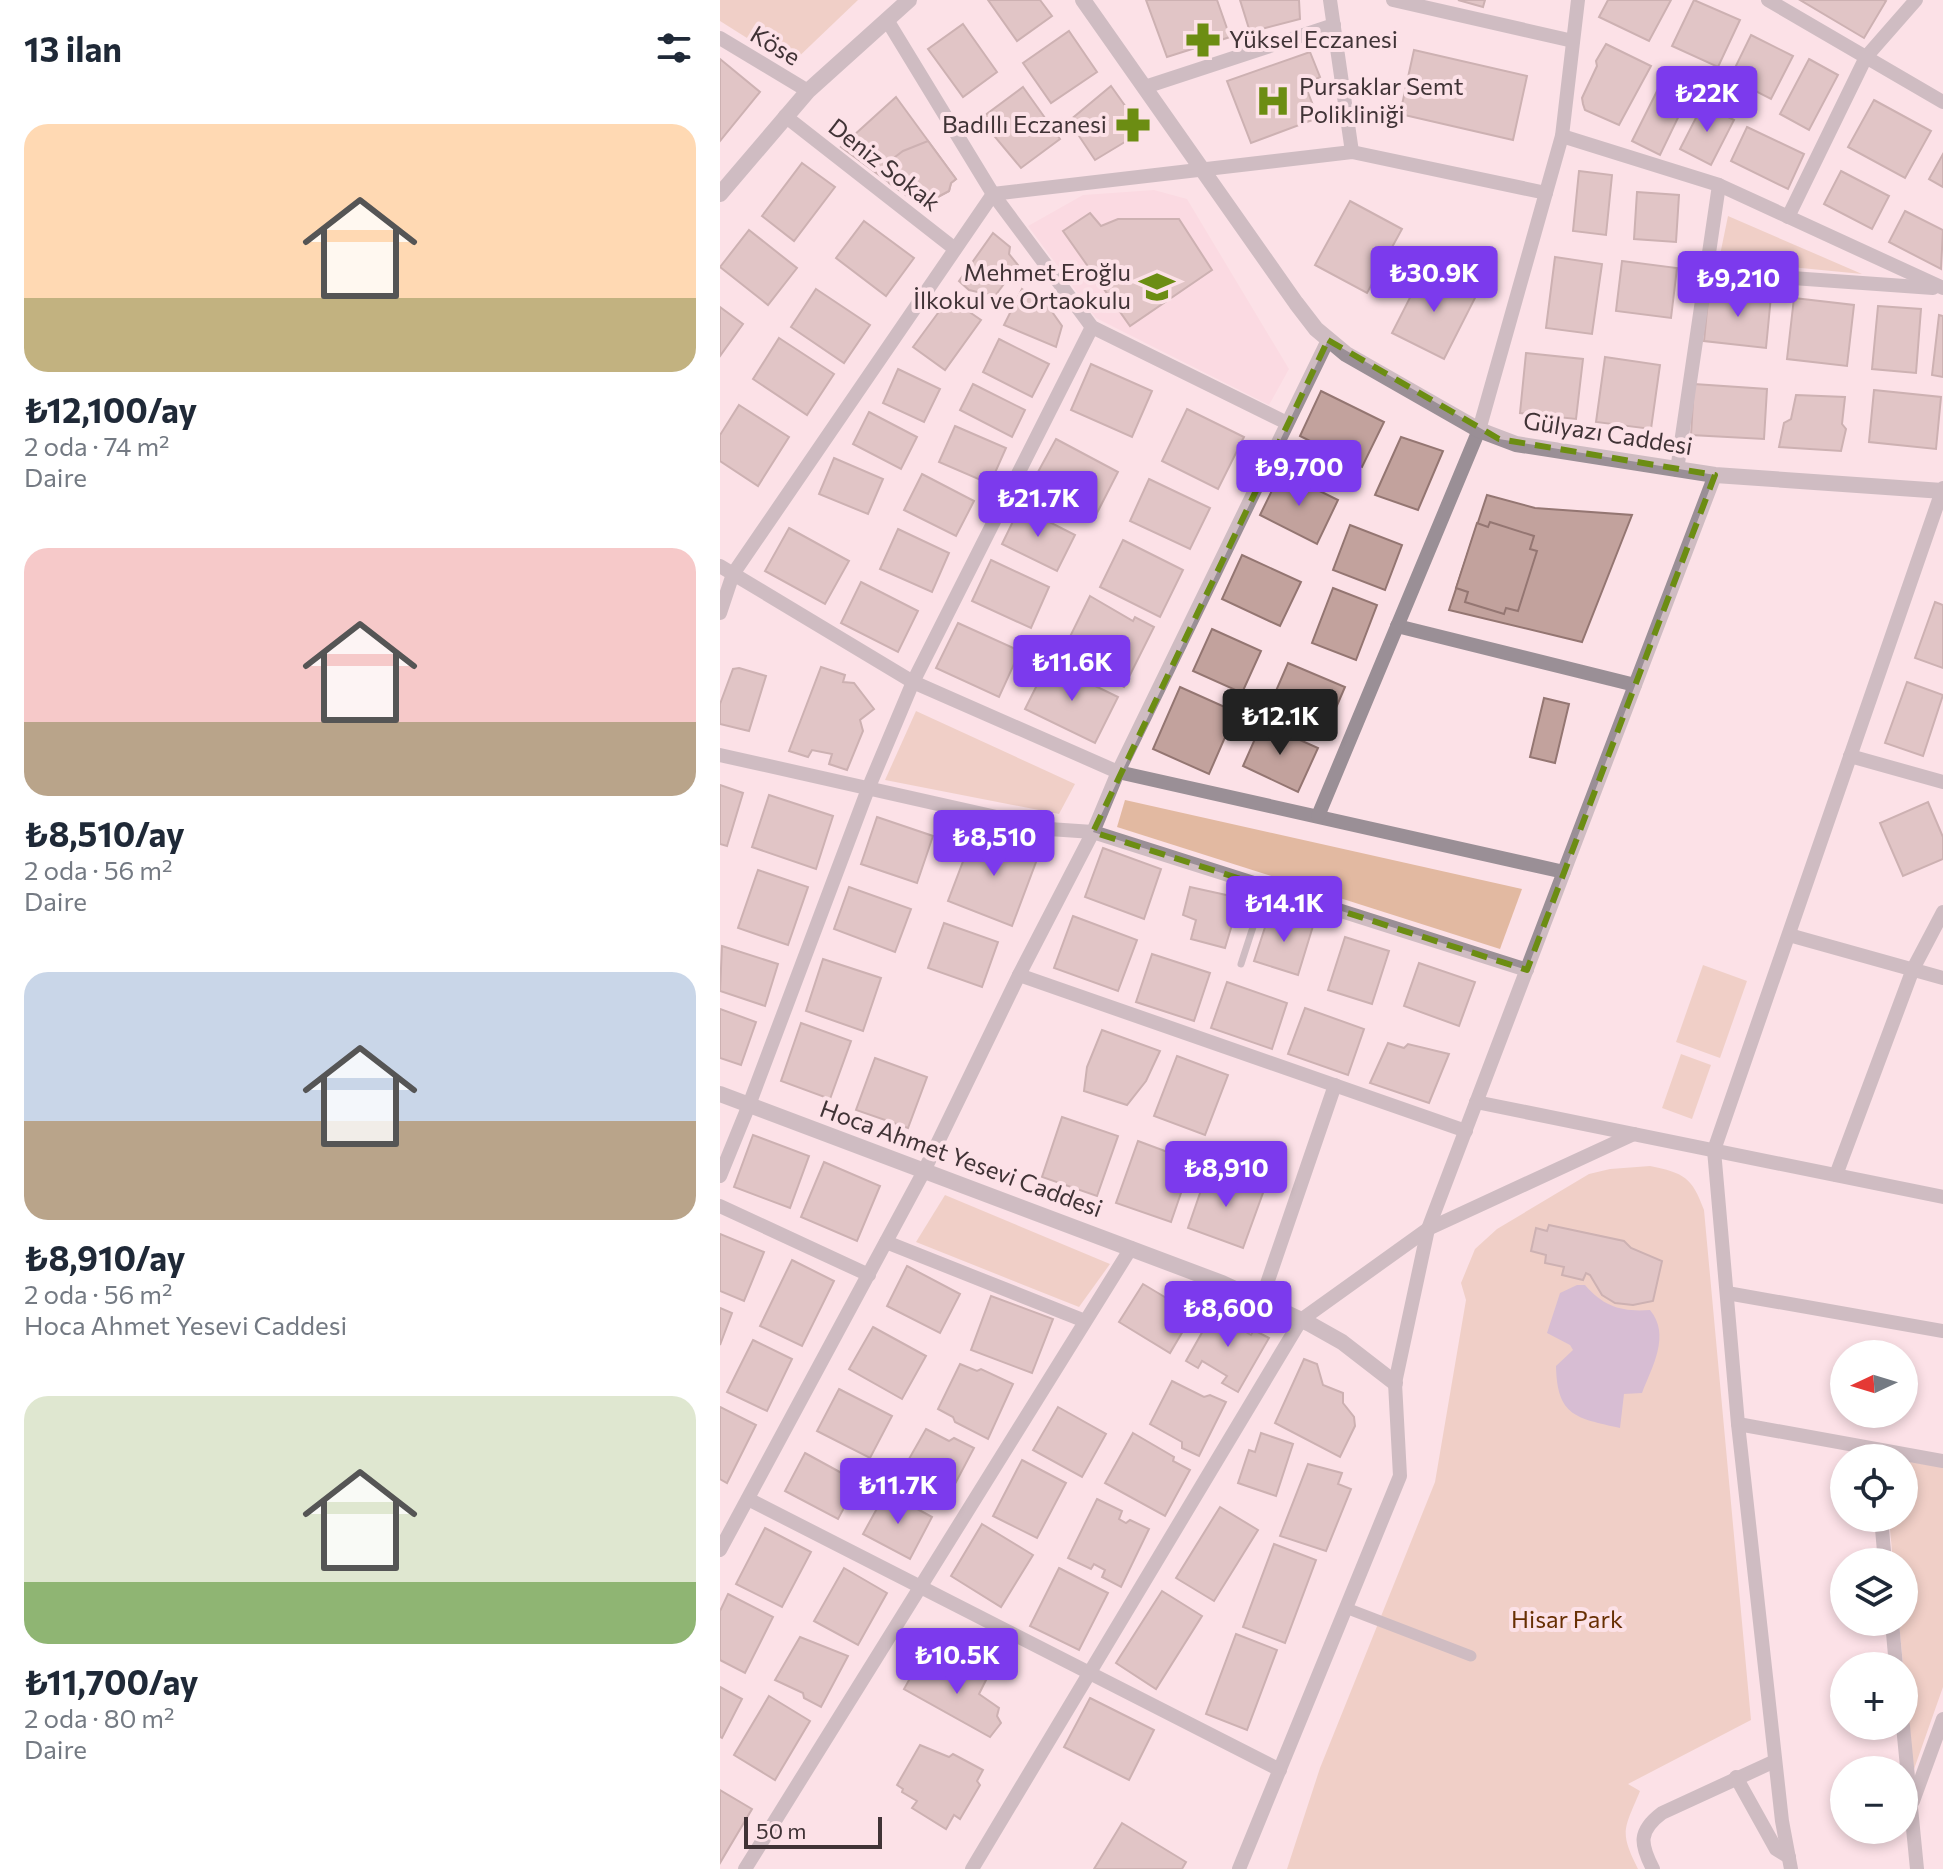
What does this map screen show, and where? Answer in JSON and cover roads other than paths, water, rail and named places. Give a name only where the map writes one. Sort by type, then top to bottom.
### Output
[{"type":"street","points":[[720,194],[808,91],[909,0]]},
{"type":"street","name":"Gülyazı Caddesi","points":[[1083,0],[1296,303],[1328,340],[1346,354],[1479,430],[1516,444],[1715,475],[1942,490]]},
{"type":"street","points":[[1330,0],[1352,152]]},
{"type":"street","points":[[1393,0],[1573,41]]},
{"type":"street","points":[[1318,816],[1479,430],[1562,136],[1578,0]]},
{"type":"street","points":[[1788,217],[1866,57],[1916,0]]},
{"type":"street","points":[[1772,1],[1943,102]]},
{"type":"street","points":[[887,20],[993,194],[1092,327],[1287,423]]},
{"type":"street","points":[[1145,87],[1334,25]]},
{"type":"street","name":"Köse","points":[[720,38],[808,91]]},
{"type":"street","name":"Deniz Sokak","points":[[785,116],[955,249]]},
{"type":"street","points":[[1562,136],[1719,185],[1943,288]]},
{"type":"street","points":[[720,613],[727,570],[993,194],[1352,152],[1546,193]]},
{"type":"street","points":[[1677,470],[1719,185]]},
{"type":"street","points":[[1706,272],[1943,288]]},
{"type":"street","points":[[720,1176],[868,789],[913,682],[1092,327]]},
{"type":"street","points":[[720,1550],[923,1173],[1019,975],[1093,832],[1118,772],[1328,340]]},
{"type":"street","points":[[1239,1869],[1400,1476],[1395,1383],[1428,1229],[1715,475]]},
{"type":"street","points":[[1790,1863],[1775,1761],[1738,1424],[1714,1150],[1942,490]]},
{"type":"street","points":[[727,570],[913,682],[1118,772],[1564,872]]},
{"type":"street","points":[[1397,626],[1635,685]]},
{"type":"street","points":[[720,755],[1049,829],[1093,832],[1527,970]]},
{"type":"street","points":[[1850,756],[1943,782]]},
{"type":"street","points":[[1836,1175],[1913,969],[1943,912]]},
{"type":"street","points":[[1789,935],[1943,978]]},
{"type":"street","points":[[1019,975],[1466,1131]]},
{"type":"street","points":[[1261,1301],[1335,1085]]},
{"type":"street","name":"Hoca Ahmet Yesevi Caddesi","points":[[720,1094],[923,1173],[1131,1248],[1261,1301],[1342,1342],[1395,1383]]},
{"type":"street","points":[[1476,1102],[1943,1197]]},
{"type":"street","points":[[972,1869],[1301,1320],[1428,1229],[1634,1134]]},
{"type":"street","points":[[720,1206],[869,1275]]},
{"type":"street","points":[[886,1242],[1085,1321]]},
{"type":"street","points":[[745,1869],[1131,1248]]},
{"type":"street","points":[[1727,1293],[1943,1331]]},
{"type":"street","points":[[1738,1424],[1830,1444]]},
{"type":"street","points":[[1918,1458],[1943,1461]]},
{"type":"street","points":[[748,1499],[1280,1770]]},
{"type":"street","points":[[1346,1608],[1471,1656]]},
{"type":"street","points":[[1918,1788],[1943,1719]]},
{"type":"street","points":[[1653,1869],[1643,1845],[1650,1822],[1662,1813],[1775,1761]]},
{"type":"street","points":[[1736,1777],[1776,1849],[1790,1863]]},
{"type":"street","points":[[1915,1844],[1917,1869]]},
{"type":"lane","points":[[1241,964],[1266,887]]},
{"type":"place","name":"Yüksel Eczanesi","points":[[1203,40]]},
{"type":"place","name":"Pursaklar Semt Polikliniği","points":[[1273,101]]},
{"type":"place","name":"Badıllı Eczanesi","points":[[1133,125]]},
{"type":"place","name":"Mehmet Eroğlu İlkokul ve Ortaokulu","points":[[1157,287]]},
{"type":"park label","name":"Hisar Park","points":[[1567,1620]]}]
